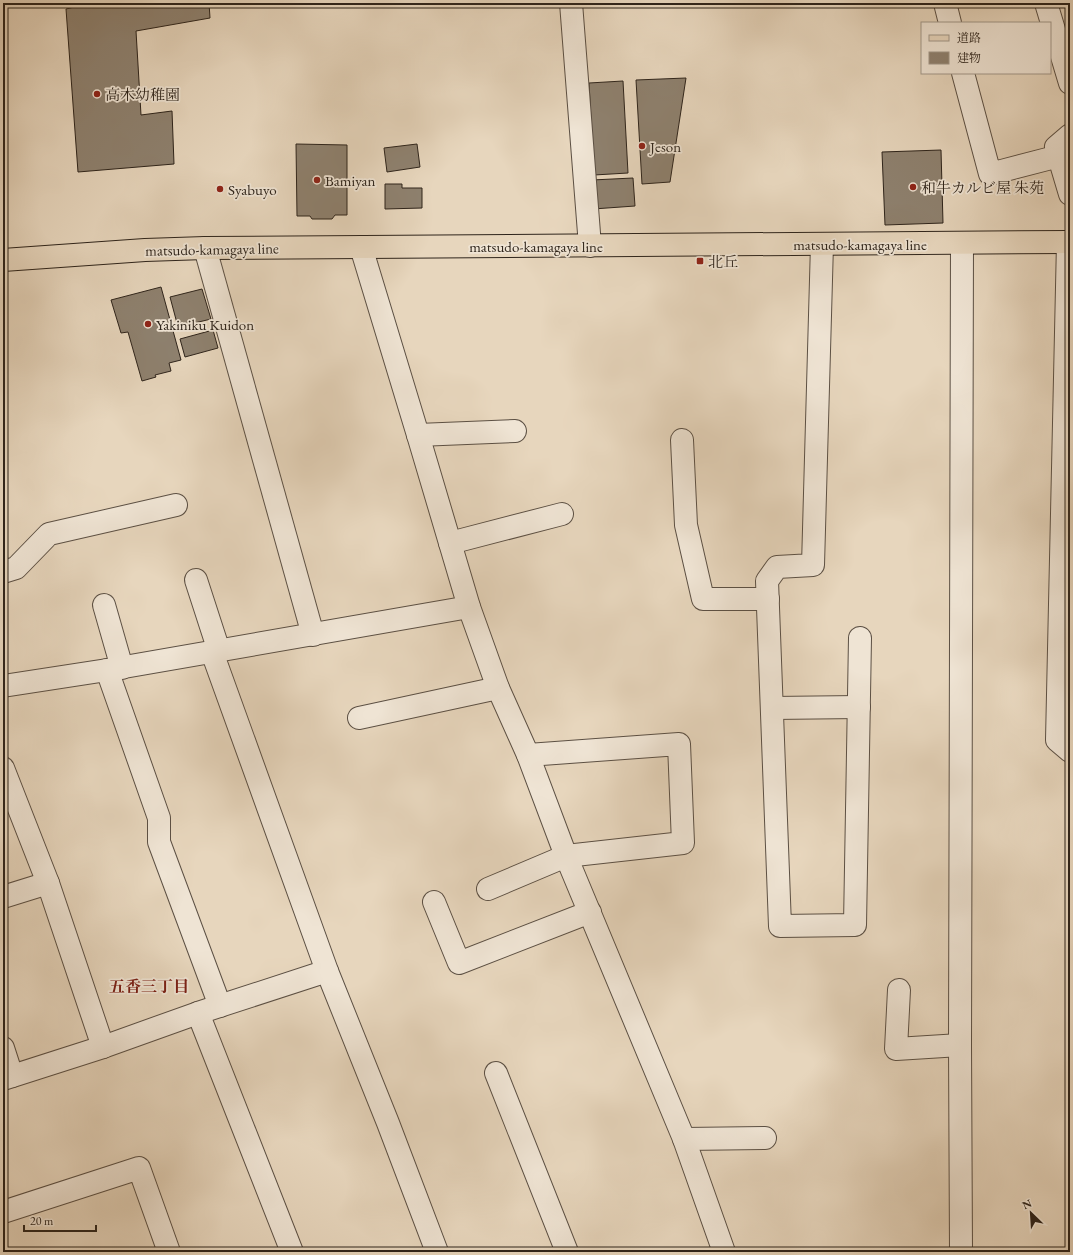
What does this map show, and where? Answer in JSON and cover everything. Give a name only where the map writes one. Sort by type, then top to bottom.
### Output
[{"type":"main road","name":"matsudo-kamagaya line","points":[[3,260],[145,250],[205,248],[1069,242]]},
{"type":"street","points":[[944,3],[950,22]]},
{"type":"street","points":[[1046,3],[1070,83]]},
{"type":"street","points":[[573,6],[590,246]]},
{"type":"street","points":[[963,74],[990,174],[1059,156]]},
{"type":"street","points":[[1070,135],[1056,147],[1070,194]]},
{"type":"street","points":[[1069,242],[1067,264],[1057,740],[1070,751]]},
{"type":"street","points":[[961,1252],[960,1045],[962,243]]},
{"type":"street","points":[[822,244],[813,565],[777,567],[767,581],[780,926],[855,924],[860,638]]},
{"type":"street","points":[[361,247],[469,607],[498,688],[528,755],[566,856],[684,1139],[724,1252]]},
{"type":"street","points":[[205,248],[313,635]]},
{"type":"street","points":[[418,435],[515,431]]},
{"type":"street","points":[[682,440],[686,525],[703,599],[768,598]]},
{"type":"street","points":[[3,572],[16,568],[49,534],[176,505]]},
{"type":"street","points":[[450,542],[562,514]]},
{"type":"street","points":[[196,580],[216,652],[327,972],[388,1123],[436,1252]]},
{"type":"street","points":[[104,605],[114,669],[159,818],[159,842],[220,1006]]},
{"type":"street","points":[[3,686],[216,652],[469,607]]},
{"type":"street","points":[[359,718],[498,688]]},
{"type":"street","points":[[772,708],[859,707]]},
{"type":"street","points":[[488,889],[566,856],[683,843],[679,744],[528,755]]},
{"type":"street","points":[[3,768],[48,883],[103,1047]]},
{"type":"street","points":[[3,897],[48,883]]},
{"type":"street","points":[[434,902],[459,963],[590,912]]},
{"type":"street","points":[[3,1048],[7,1078],[103,1047],[198,1013],[327,972]]},
{"type":"street","points":[[899,990],[896,1049],[960,1045]]},
{"type":"street","points":[[198,1013],[292,1252]]},
{"type":"street","points":[[496,1074],[567,1252]]},
{"type":"street","points":[[684,1139],[765,1138]]},
{"type":"street","points":[[3,1212],[139,1168],[169,1252]]},
{"type":"building","points":[[91,3],[209,3],[210,18],[136,31],[141,115],[172,111],[174,164],[78,172],[66,9]]},
{"type":"building","points":[[686,78],[670,182],[642,184],[636,80]]},
{"type":"building","points":[[623,81],[628,173],[594,175],[589,83]]},
{"type":"building","points":[[296,144],[347,145],[347,215],[335,215],[332,219],[312,219],[310,216],[297,216]]},
{"type":"building","points":[[417,144],[420,167],[387,172],[384,148]]},
{"type":"building","points":[[941,150],[943,223],[885,225],[882,152]]},
{"type":"building","points":[[633,178],[635,206],[593,209],[592,180]]},
{"type":"building","points":[[385,184],[402,184],[402,188],[422,188],[422,208],[385,209]]},
{"type":"building","points":[[161,287],[181,360],[169,363],[171,371],[155,375],[156,377],[142,381],[128,332],[121,333],[111,300]]},
{"type":"building","points":[[202,289],[211,319],[178,327],[170,297]]},
{"type":"building","points":[[213,330],[218,348],[185,357],[180,339]]},
{"type":"place","name":"高木幼稚園","points":[[97,94]]},
{"type":"place","name":"Jeson","points":[[642,146]]},
{"type":"place","name":"Bamiyan","points":[[317,180]]},
{"type":"place","name":"和牛カルビ屋 朱苑","points":[[913,187]]},
{"type":"place","name":"Syabuyo","points":[[220,189]]},
{"type":"place","name":"北丘","points":[[700,261]]},
{"type":"place","name":"Yakiniku Kuidon","points":[[148,324]]},
{"type":"district","name":"五香三丁目","points":[[149,986]]}]
